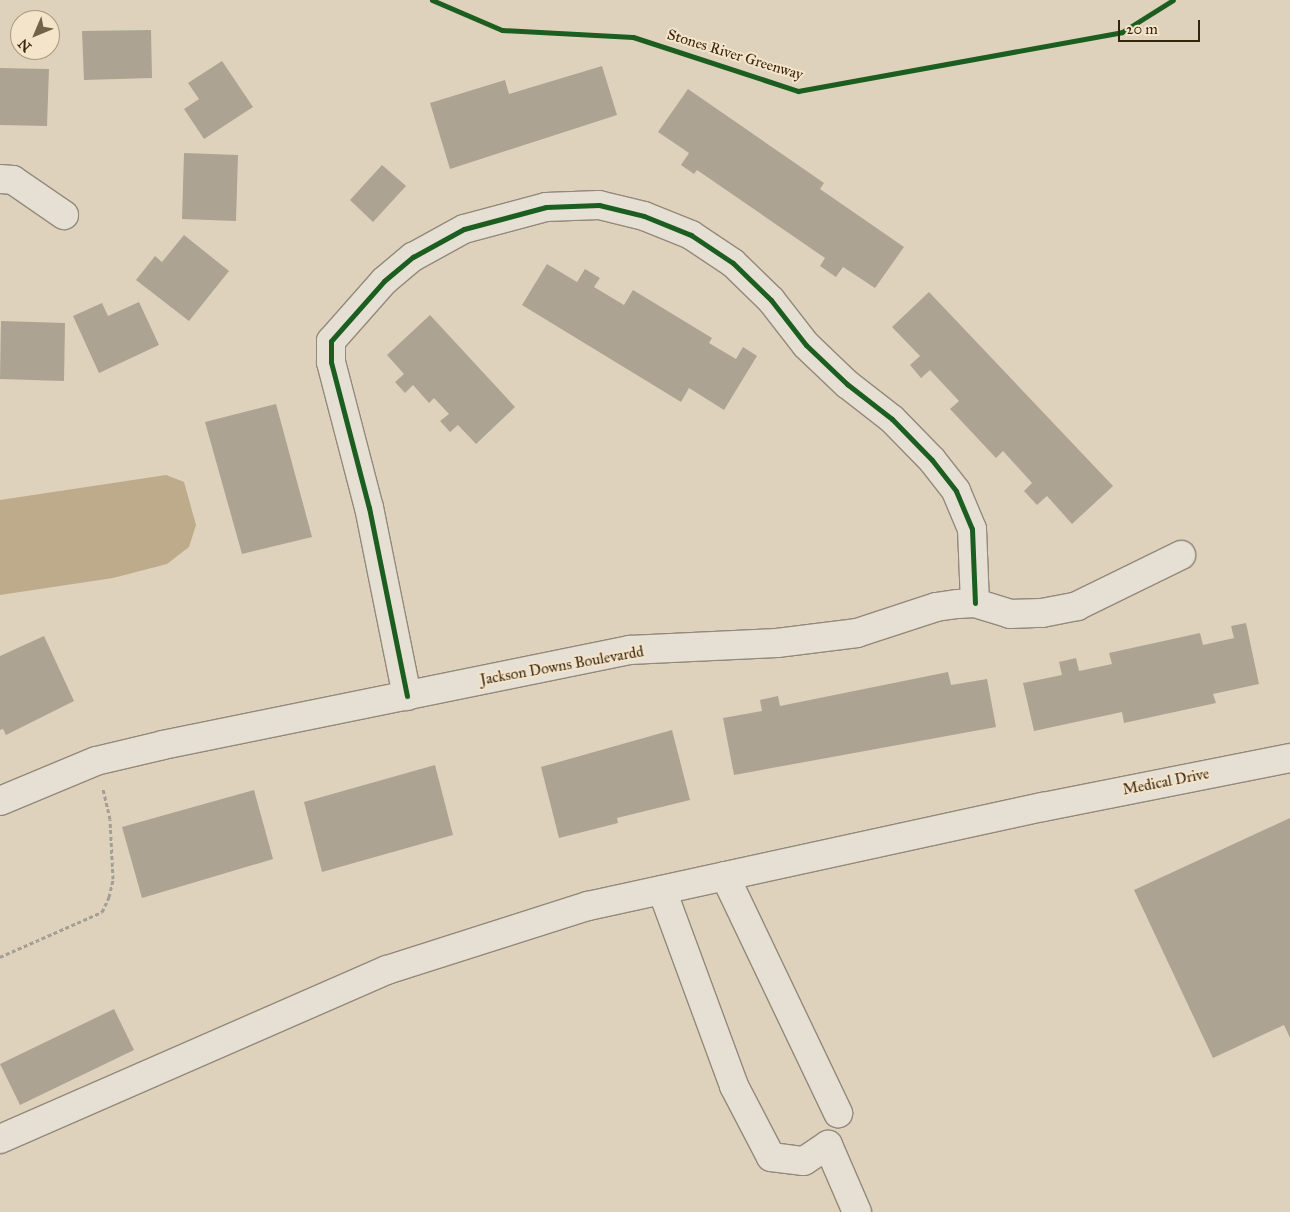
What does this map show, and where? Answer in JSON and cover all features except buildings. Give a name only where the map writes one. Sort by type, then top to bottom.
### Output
[{"type":"street","points":[[0,179],[13,180],[64,215]]},
{"type":"street","points":[[406,696],[369,508],[331,362],[331,341],[384,281],[412,257],[464,228],[546,207],[599,205],[644,216],[691,235],[733,262],[771,300],[806,345],[847,384],[892,420],[932,460],[956,491],[972,529],[974,603]]},
{"type":"street","name":"Jackson Downs Boulevardd","points":[[0,801],[93,762],[218,733],[629,650],[777,644],[857,633],[936,607],[974,603],[1010,614],[1042,613],[1077,606],[1181,555]]},
{"type":"street","name":"Medical Drive","points":[[0,1139],[387,970],[588,906],[1043,807],[1290,758]]},
{"type":"street","points":[[725,876],[838,1113]]},
{"type":"street","points":[[662,890],[734,1086],[771,1157],[804,1160],[828,1145],[857,1212]]},
{"type":"path","points":[[0,957],[102,912],[110,897],[112,879],[110,819],[93,762]]},
{"type":"shaded area","points":[[166,475],[184,482],[196,525],[189,547],[167,564],[113,578],[0,595],[0,500]]},
{"type":"cycle path","name":"Stones River Greenway","points":[[432,0],[502,30],[633,37],[798,91],[1122,32],[1173,0]]},
{"type":"cycle path","points":[[407,696],[369,508],[331,362],[331,341],[384,281],[413,257],[464,229],[546,207],[599,205],[644,216],[691,235],[733,263],[771,300],[806,345],[847,384],[892,419],[932,460],[956,491],[972,529],[975,603]]}]
